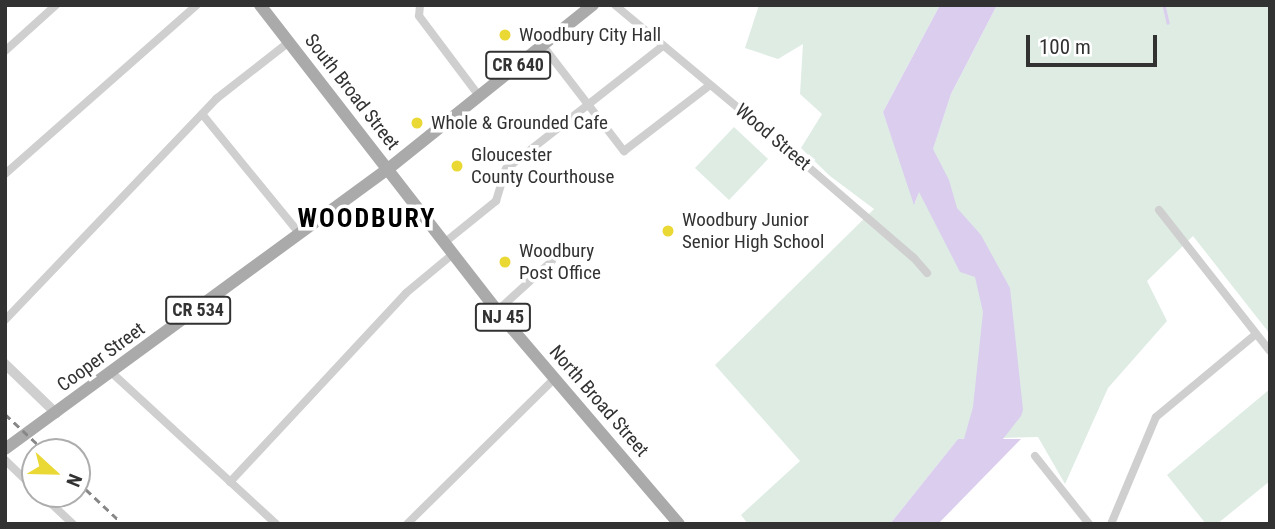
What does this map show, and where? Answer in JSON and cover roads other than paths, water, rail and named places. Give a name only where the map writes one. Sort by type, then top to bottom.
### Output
[{"type":"main road","name":"South Broad Street","points":[[260,5],[388,169]]},
{"type":"main road","name":"CR 640","points":[[388,169],[542,46],[585,8]]},
{"type":"main road","name":"Cooper Street","points":[[5,449],[388,169]]},
{"type":"main road","name":"North Broad Street","points":[[388,169],[497,311],[679,524]]},
{"type":"street","points":[[5,51],[56,5]]},
{"type":"street","points":[[5,174],[197,5]]},
{"type":"street","points":[[421,5],[419,16],[479,96]]},
{"type":"street","name":"Wood Street","points":[[615,5],[914,258],[927,273]]},
{"type":"street","points":[[5,320],[216,99],[289,43]]},
{"type":"street","points":[[542,46],[624,151],[710,85]]},
{"type":"street","points":[[444,243],[496,201],[506,169],[663,46]]},
{"type":"street","points":[[202,114],[300,234]]},
{"type":"street","points":[[1159,209],[1270,351]]},
{"type":"street","points":[[230,482],[406,293],[453,254]]},
{"type":"street","points":[[497,311],[552,261]]},
{"type":"street","points":[[1111,524],[1156,417],[1256,334]]},
{"type":"street","points":[[5,365],[56,413]]},
{"type":"street","points":[[112,373],[276,524]]},
{"type":"street","points":[[407,524],[554,379]]},
{"type":"street","points":[[1035,456],[1089,524]]},
{"type":"street","points":[[5,460],[21,475]]},
{"type":"street","points":[[56,508],[73,524]]},
{"type":"waterway","points":[[1164,5],[1168,23]]},
{"type":"railway","points":[[5,414],[31,438]]},
{"type":"railway","points":[[91,494],[123,524]]},
{"type":"place","name":"Woodbury City Hall","points":[[505,35]]},
{"type":"place","name":"Whole & Grounded Cafe","points":[[417,123]]},
{"type":"place","name":"Gloucester County Courthouse","points":[[457,166]]},
{"type":"place","name":"Woodbury Junior Senior High School","points":[[668,231]]},
{"type":"place","name":"Woodbury Post Office","points":[[505,262]]},
{"type":"district","name":"WOODBURY","points":[[367,219]]}]
